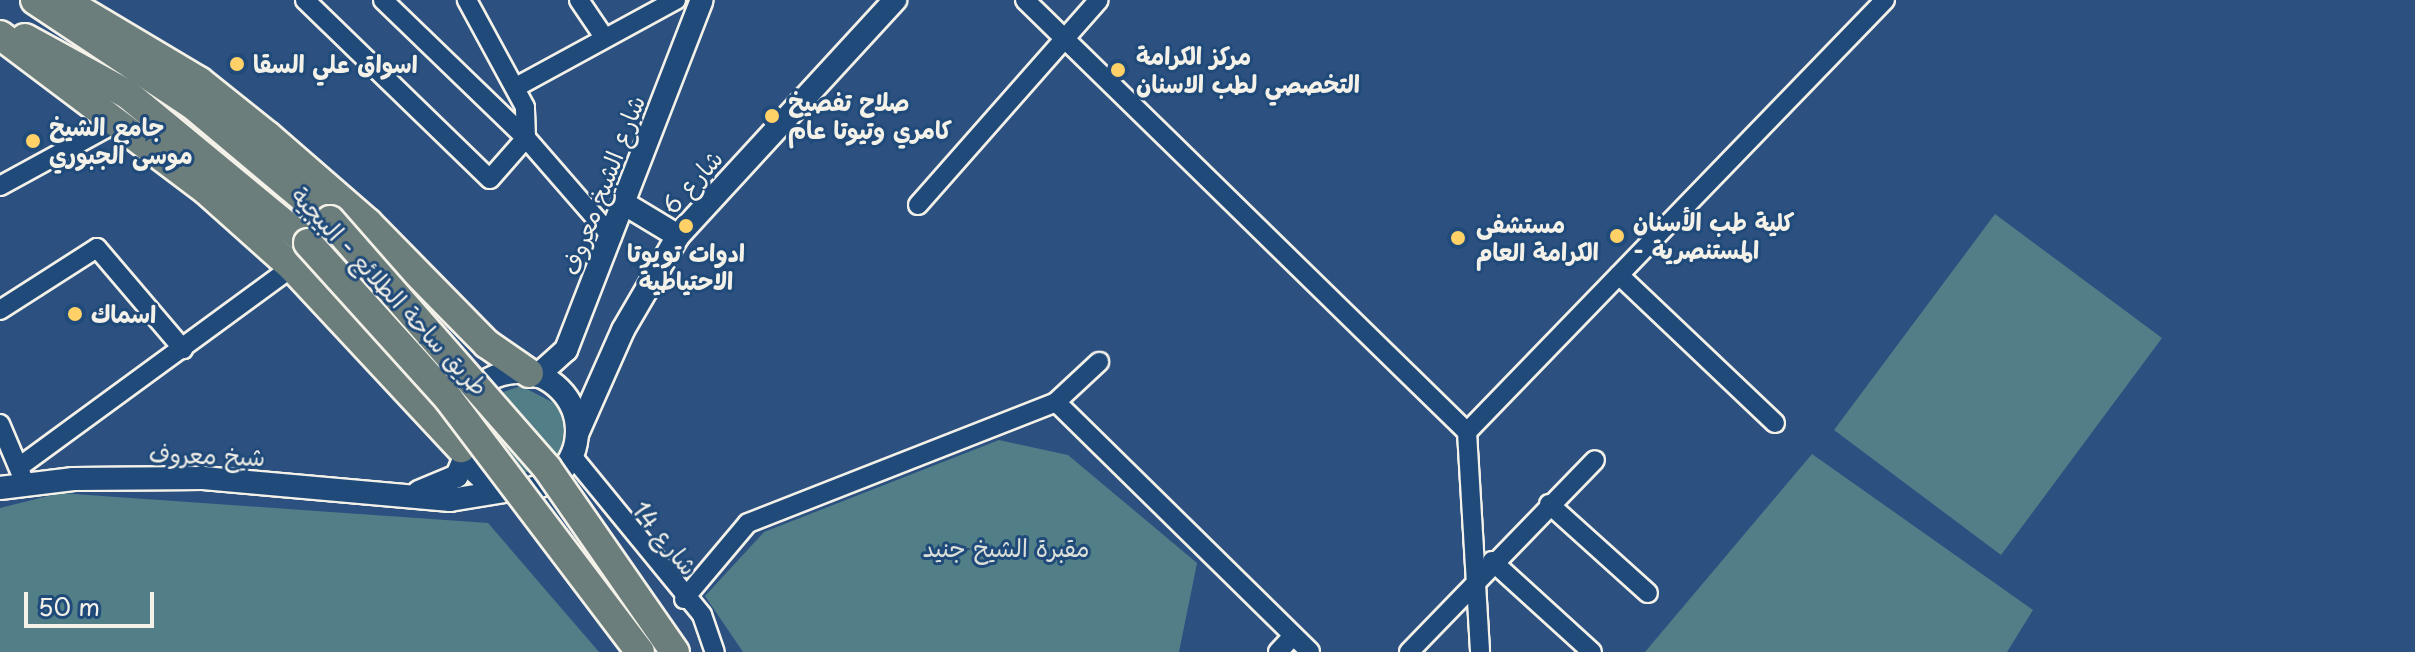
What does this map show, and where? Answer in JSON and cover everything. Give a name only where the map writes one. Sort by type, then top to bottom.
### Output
[{"type":"main road","name":"طريق ساحة الطلائع - البيجية","points":[[35,0],[194,106],[330,220],[547,468],[675,652]]},
{"type":"main road","points":[[63,0],[199,81],[368,223],[487,344],[533,374]]},
{"type":"main road","name":"طريق ساحة الطلائع - البيجية","points":[[0,25],[127,94],[308,243],[448,398],[640,652]]},
{"type":"main road","points":[[0,35],[119,121],[292,267],[463,453]]},
{"type":"street","points":[[305,0],[482,178],[500,174],[526,138],[518,86],[467,0]]},
{"type":"street","points":[[383,0],[526,138],[612,237]]},
{"type":"street","points":[[579,0],[604,37]]},
{"type":"street","points":[[518,86],[677,0],[701,3]]},
{"type":"street","name":"شارع 6","points":[[574,445],[623,330],[678,236],[895,0]]},
{"type":"street","points":[[1025,0],[1467,432],[1478,575],[1480,652]]},
{"type":"street","points":[[918,205],[1062,37],[1099,0]]},
{"type":"street","points":[[1467,432],[1885,0]]},
{"type":"street","name":"شارع الشيخ معروف","points":[[533,374],[566,350],[701,3]]},
{"type":"street","points":[[0,186],[119,121]]},
{"type":"street","points":[[625,204],[678,236]]},
{"type":"street","points":[[0,310],[97,248],[183,349]]},
{"type":"street","points":[[0,424],[22,474],[292,267]]},
{"type":"street","points":[[1619,275],[1775,423]]},
{"type":"street","points":[[684,599],[748,523],[1056,402],[1099,362]]},
{"type":"street","points":[[414,494],[457,476],[463,453],[460,416],[479,387],[510,372],[533,374],[571,404],[574,445],[544,485],[511,490],[477,475],[463,453]]},
{"type":"street","points":[[1056,402],[1310,652]]},
{"type":"street","name":"شارع 14","points":[[574,445],[684,599],[702,615],[715,652]]},
{"type":"street","points":[[1409,652],[1478,575],[1595,460]]},
{"type":"street","name":"شیخ معروف","points":[[0,488],[22,474],[203,478],[462,500],[511,490]]},
{"type":"street","points":[[1549,504],[1648,593]]},
{"type":"street","points":[[1492,561],[1592,652]]},
{"type":"street","points":[[1278,652],[1293,636]]},
{"type":"green space","points":[[1995,214],[2162,338],[2001,555],[1834,430]]},
{"type":"green space","points":[[521,386],[558,405],[566,432],[556,461],[513,477],[478,419],[494,395]]},
{"type":"green space","name":"مقبرة الشيخ جنيد","points":[[999,440],[1068,455],[1197,563],[1179,652],[743,652],[705,596],[764,532]]},
{"type":"green space","points":[[1812,454],[2033,610],[2007,652],[1645,652]]},
{"type":"green space","points":[[60,493],[488,523],[599,652],[0,652],[0,508]]},
{"type":"place","name":"اسواق علي السقا","points":[[237,64]]},
{"type":"place","name":"مركز الكرامة التخصصي لطب الاسنان","points":[[1118,70]]},
{"type":"place","name":"صلاح تفصيخ كامري وتيوتا عام","points":[[772,116]]},
{"type":"place","name":"جامع الشيخ موسى الجبوري","points":[[33,141]]},
{"type":"place","name":"ادوات تويوتا الاحتياطية","points":[[686,226]]},
{"type":"place","name":"كلية طب الأسنان - المستنصرية","points":[[1617,236]]},
{"type":"place","name":"مستشفى الكرامة العام","points":[[1458,238]]},
{"type":"place","name":"اسماك","points":[[75,314]]}]
